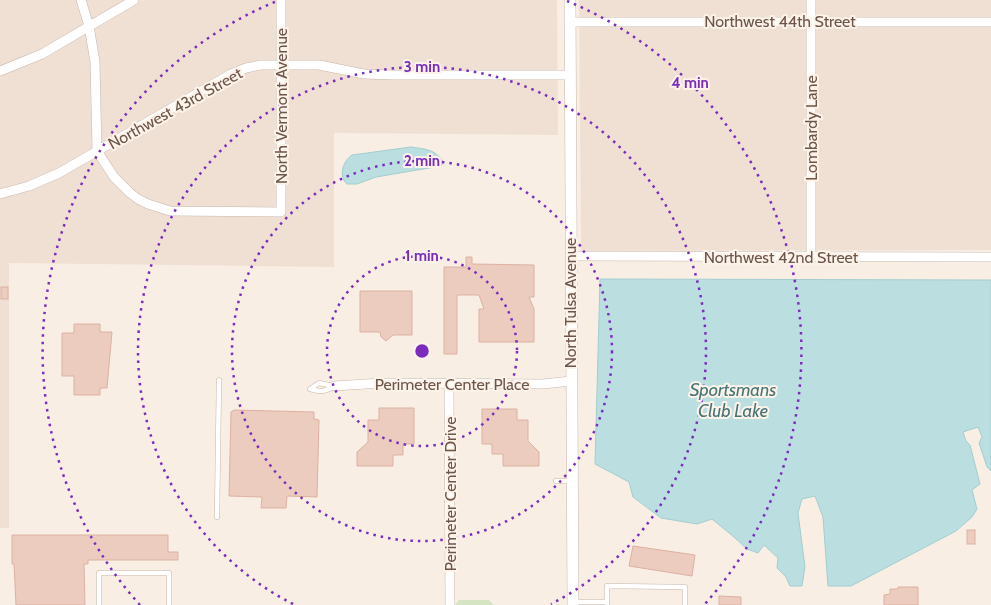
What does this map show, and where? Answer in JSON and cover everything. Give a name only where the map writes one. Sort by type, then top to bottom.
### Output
[{"type":"street","points":[[81,0],[89,26],[96,76],[97,151]]},
{"type":"street","points":[[0,71],[42,54],[134,0]]},
{"type":"street","name":"North Vermont Avenue","points":[[97,151],[122,187],[138,198],[160,208],[181,212],[281,212],[281,0]]},
{"type":"street","name":"North Tulsa Avenue","points":[[570,0],[573,603]]},
{"type":"street","name":"Lombardy Lane","points":[[811,257],[812,0]]},
{"type":"street","name":"Northwest 44th Street","points":[[570,22],[991,22]]},
{"type":"street","name":"Northwest 43rd Street","points":[[0,194],[42,181],[239,70],[253,66],[319,65],[364,74],[393,75],[570,75]]},
{"type":"street","name":"Northwest 42nd Street","points":[[570,256],[991,257]]},
{"type":"street","name":"Perimeter Center Place","points":[[334,386],[450,383],[543,384],[571,381]]},
{"type":"street","name":"Perimeter Center Drive","points":[[450,383],[450,605]]},
{"type":"lane","points":[[217,517],[219,380]]},
{"type":"lane","points":[[556,480],[572,481]]},
{"type":"lane","points":[[99,605],[99,574],[169,573],[169,605]]},
{"type":"lane","points":[[573,603],[607,604],[607,586],[685,587],[685,605]]},
{"type":"shaded area","points":[[0,0],[557,0],[558,135],[334,133],[334,267],[9,263],[9,528],[0,528]]},
{"type":"shaded area","points":[[579,0],[991,0],[991,250],[581,251]]},
{"type":"green space","points":[[459,600],[489,600],[494,605],[455,605]]},
{"type":"water","points":[[411,147],[434,152],[443,163],[441,166],[376,177],[357,184],[347,184],[344,181],[342,173],[344,165],[352,155]]},
{"type":"water","name":"Sportsmans Club Lake","points":[[600,279],[991,280],[991,471],[987,467],[979,443],[982,437],[978,427],[963,432],[966,441],[970,445],[980,484],[972,490],[977,509],[972,517],[956,531],[851,586],[828,586],[823,517],[815,496],[802,499],[798,513],[805,567],[802,586],[790,586],[786,577],[777,568],[778,558],[764,545],[758,553],[747,549],[712,519],[697,524],[661,518],[633,497],[629,482],[595,464]]},
{"type":"building","points":[[466,257],[472,257],[472,264],[534,265],[534,297],[529,297],[534,309],[534,342],[479,342],[479,309],[484,309],[479,295],[457,295],[457,354],[444,354],[444,267],[466,267]]},
{"type":"building","points":[[1,287],[8,287],[8,299],[1,299]]},
{"type":"building","points":[[360,291],[412,291],[412,335],[393,335],[386,341],[381,337],[380,332],[360,332]]},
{"type":"building","points":[[74,324],[100,324],[100,332],[112,332],[107,388],[100,388],[100,395],[74,395],[74,376],[62,376],[62,333],[74,333]]},
{"type":"building","points":[[379,408],[414,408],[414,444],[403,444],[403,455],[393,455],[393,466],[357,466],[357,452],[368,442],[368,420],[379,420]]},
{"type":"building","points":[[482,409],[517,409],[517,420],[528,420],[528,441],[539,452],[539,466],[503,466],[503,454],[492,454],[492,444],[482,444]]},
{"type":"building","points":[[234,410],[314,412],[314,419],[319,420],[317,497],[287,496],[286,508],[261,508],[262,497],[229,496],[231,412]]},
{"type":"building","points":[[967,530],[975,530],[975,544],[967,544]]},
{"type":"building","points":[[12,535],[168,535],[168,552],[178,552],[178,560],[88,560],[88,564],[84,564],[85,605],[16,605],[14,564],[12,564]]},
{"type":"building","points":[[633,546],[695,555],[692,576],[629,566]]},
{"type":"building","points":[[898,587],[918,587],[918,605],[884,605],[884,595],[890,594],[890,589],[898,589]]},
{"type":"building","points":[[719,596],[741,597],[741,605],[719,605]]}]
